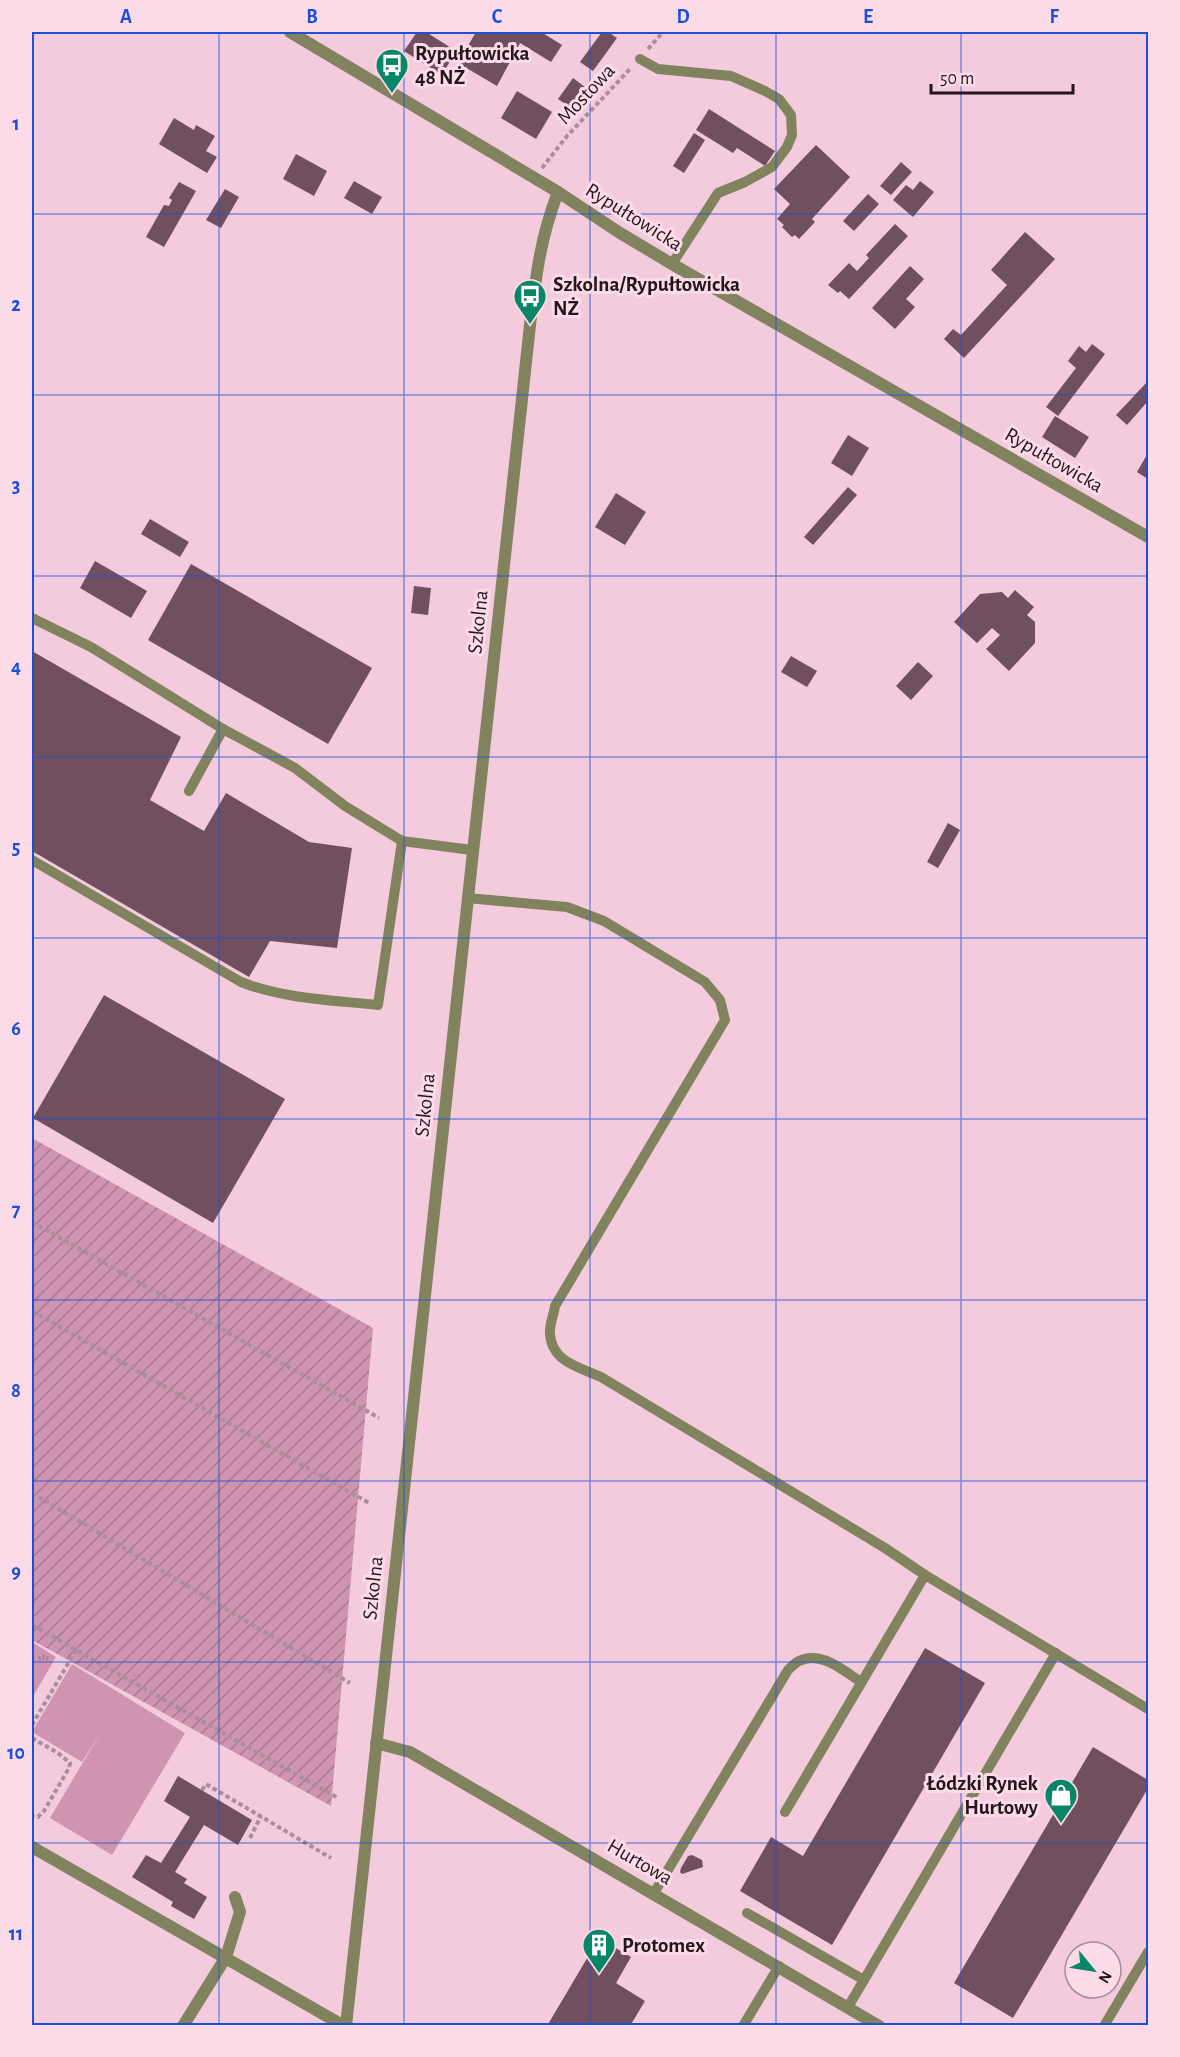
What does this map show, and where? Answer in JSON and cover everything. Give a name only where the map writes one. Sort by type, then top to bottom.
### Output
[{"type":"street","name":"Rypułtowicka","points":[[290,32],[558,192],[672,264],[1149,537]]},
{"type":"street","name":"Szkolna","points":[[345,2025],[539,254],[547,221],[558,192]]},
{"type":"street","name":"Hurtowa","points":[[376,1743],[410,1752],[879,2025]]},
{"type":"street","points":[[32,1847],[345,2025]]},
{"type":"street","points":[[183,2025],[226,1957],[240,1912],[235,1897]]},
{"type":"lane","points":[[640,59],[658,69],[731,76],[779,99],[791,115],[792,135],[787,147],[772,167],[745,182],[718,193],[672,264]]},
{"type":"lane","points":[[32,618],[91,648],[223,729],[295,768],[345,806],[402,841],[472,850]]},
{"type":"lane","points":[[189,791],[223,729]]},
{"type":"lane","points":[[32,860],[241,982],[264,991],[378,1005],[402,841]]},
{"type":"lane","points":[[467,898],[567,907],[604,921],[705,982],[720,1000],[725,1020],[555,1306],[550,1333],[555,1353],[568,1363],[601,1377],[885,1548],[925,1575],[1149,1708]]},
{"type":"lane","points":[[785,1812],[925,1575]]},
{"type":"lane","points":[[848,2007],[1056,1653]]},
{"type":"lane","points":[[654,1893],[788,1670],[799,1660],[814,1658],[828,1661],[861,1682]]},
{"type":"lane","points":[[747,1913],[864,1980]]},
{"type":"lane","points":[[1104,2025],[1149,1952]]},
{"type":"lane","points":[[743,2025],[779,1966]]},
{"type":"path","name":"Mostowa","points":[[534,178],[567,136],[663,32]]},
{"type":"path","points":[[32,1222],[379,1418]]},
{"type":"path","points":[[32,1311],[369,1503]]},
{"type":"path","points":[[32,1493],[350,1683]]},
{"type":"path","points":[[32,1625],[338,1798]]},
{"type":"path","points":[[32,1725],[76,1650]]},
{"type":"path","points":[[32,1738],[70,1763],[44,1811],[38,1817],[32,1816]]},
{"type":"path","points":[[202,1790],[206,1784],[331,1858]]},
{"type":"path","points":[[250,1838],[261,1816]]},
{"type":"green space","points":[[32,1138],[373,1328],[331,1806],[32,1640]]},
{"type":"green space","points":[[32,1642],[56,1657],[32,1698]]},
{"type":"green space","points":[[72,1664],[185,1733],[112,1855],[50,1818],[101,1732],[82,1762],[32,1732]]},
{"type":"building","points":[[417,32],[426,32],[456,51],[442,75],[404,51]]},
{"type":"building","points":[[476,32],[523,32],[528,34],[529,32],[541,32],[562,45],[551,62],[520,43],[497,86],[458,63]]},
{"type":"building","points":[[602,32],[608,32],[617,38],[593,71],[580,62]]},
{"type":"building","points":[[573,78],[585,87],[570,107],[558,99]]},
{"type":"building","points":[[517,91],[552,112],[536,139],[501,118]]},
{"type":"building","points":[[709,109],[775,151],[765,166],[737,148],[733,153],[696,130]]},
{"type":"building","points":[[174,118],[194,130],[196,125],[215,136],[206,151],[217,157],[207,173],[159,144]]},
{"type":"building","points":[[694,133],[705,140],[684,173],[673,166]]},
{"type":"building","points":[[816,145],[850,177],[812,219],[815,222],[799,239],[795,235],[792,237],[777,219],[790,204],[774,189]]},
{"type":"building","points":[[296,154],[327,171],[314,196],[283,179]]},
{"type":"building","points":[[901,162],[912,172],[891,195],[880,186]]},
{"type":"building","points":[[354,181],[382,197],[372,214],[344,198]]},
{"type":"building","points":[[920,181],[934,192],[913,217],[893,200],[906,185],[913,190]]},
{"type":"building","points":[[179,182],[196,191],[164,247],[146,237],[164,205],[169,206],[172,200],[169,198]]},
{"type":"building","points":[[225,189],[239,197],[221,228],[206,220]]},
{"type":"building","points":[[868,194],[879,204],[854,231],[843,221]]},
{"type":"building","points":[[895,224],[908,236],[849,299],[828,285],[849,263],[857,271],[869,258],[866,255]]},
{"type":"building","points":[[1025,232],[1055,259],[964,358],[944,339],[953,329],[961,335],[1007,285],[991,270]]},
{"type":"building","points":[[910,266],[924,279],[906,299],[915,307],[895,329],[872,308]]},
{"type":"building","points":[[1092,344],[1105,354],[1058,416],[1046,407],[1076,368],[1068,361],[1079,346],[1086,352]]},
{"type":"building","points":[[1148,381],[1148,401],[1127,425],[1116,415]]},
{"type":"building","points":[[1055,416],[1089,437],[1075,458],[1042,437]]},
{"type":"building","points":[[848,435],[869,448],[852,476],[831,463]]},
{"type":"building","points":[[1148,453],[1148,479],[1137,472]]},
{"type":"building","points":[[848,487],[857,495],[813,545],[804,537]]},
{"type":"building","points":[[616,493],[646,512],[625,545],[595,527]]},
{"type":"building","points":[[150,519],[189,542],[180,557],[141,534]]},
{"type":"building","points":[[95,561],[147,591],[131,618],[80,588]]},
{"type":"building","points":[[191,564],[372,668],[328,744],[148,640]]},
{"type":"building","points":[[414,586],[431,588],[428,615],[411,613]]},
{"type":"building","points":[[1015,590],[1034,607],[1027,615],[1035,622],[1035,643],[1009,671],[986,649],[1000,635],[992,628],[977,643],[954,622],[980,594],[1002,592],[1008,598]]},
{"type":"building","points":[[32,651],[181,737],[150,800],[204,831],[226,793],[309,842],[352,848],[337,948],[270,941],[249,977],[32,851]]},
{"type":"building","points":[[791,656],[817,671],[807,687],[781,672]]},
{"type":"building","points":[[918,662],[933,676],[911,700],[896,686]]},
{"type":"building","points":[[948,823],[960,830],[938,868],[927,862]]},
{"type":"building","points":[[104,995],[285,1099],[213,1223],[33,1118]]},
{"type":"building","points":[[925,1648],[985,1683],[832,1945],[740,1891],[771,1837],[803,1856]]},
{"type":"building","points":[[1093,1747],[1148,1780],[1148,1788],[1013,2018],[954,1983]]},
{"type":"building","points":[[178,1776],[252,1820],[238,1845],[204,1825],[175,1872],[187,1879],[184,1883],[207,1897],[194,1919],[171,1906],[173,1902],[132,1877],[146,1855],[161,1863],[190,1817],[164,1801]]},
{"type":"building","points":[[692,1855],[702,1860],[703,1867],[682,1874],[681,1868],[688,1856]]},
{"type":"building","name":"Protomex","points":[[599,1938],[631,1957],[616,1983],[645,2001],[630,2026],[547,2026]]},
{"type":"place","name":"Rypułtowicka 48 NŻ","points":[[392,94]]},
{"type":"place","name":"Szkolna/Rypułtowicka NŻ","points":[[530,325]]},
{"type":"place","name":"Łódzki Rynek Hurtowy","points":[[1061,1824]]},
{"type":"place","name":"Protomex","points":[[599,1974]]}]
